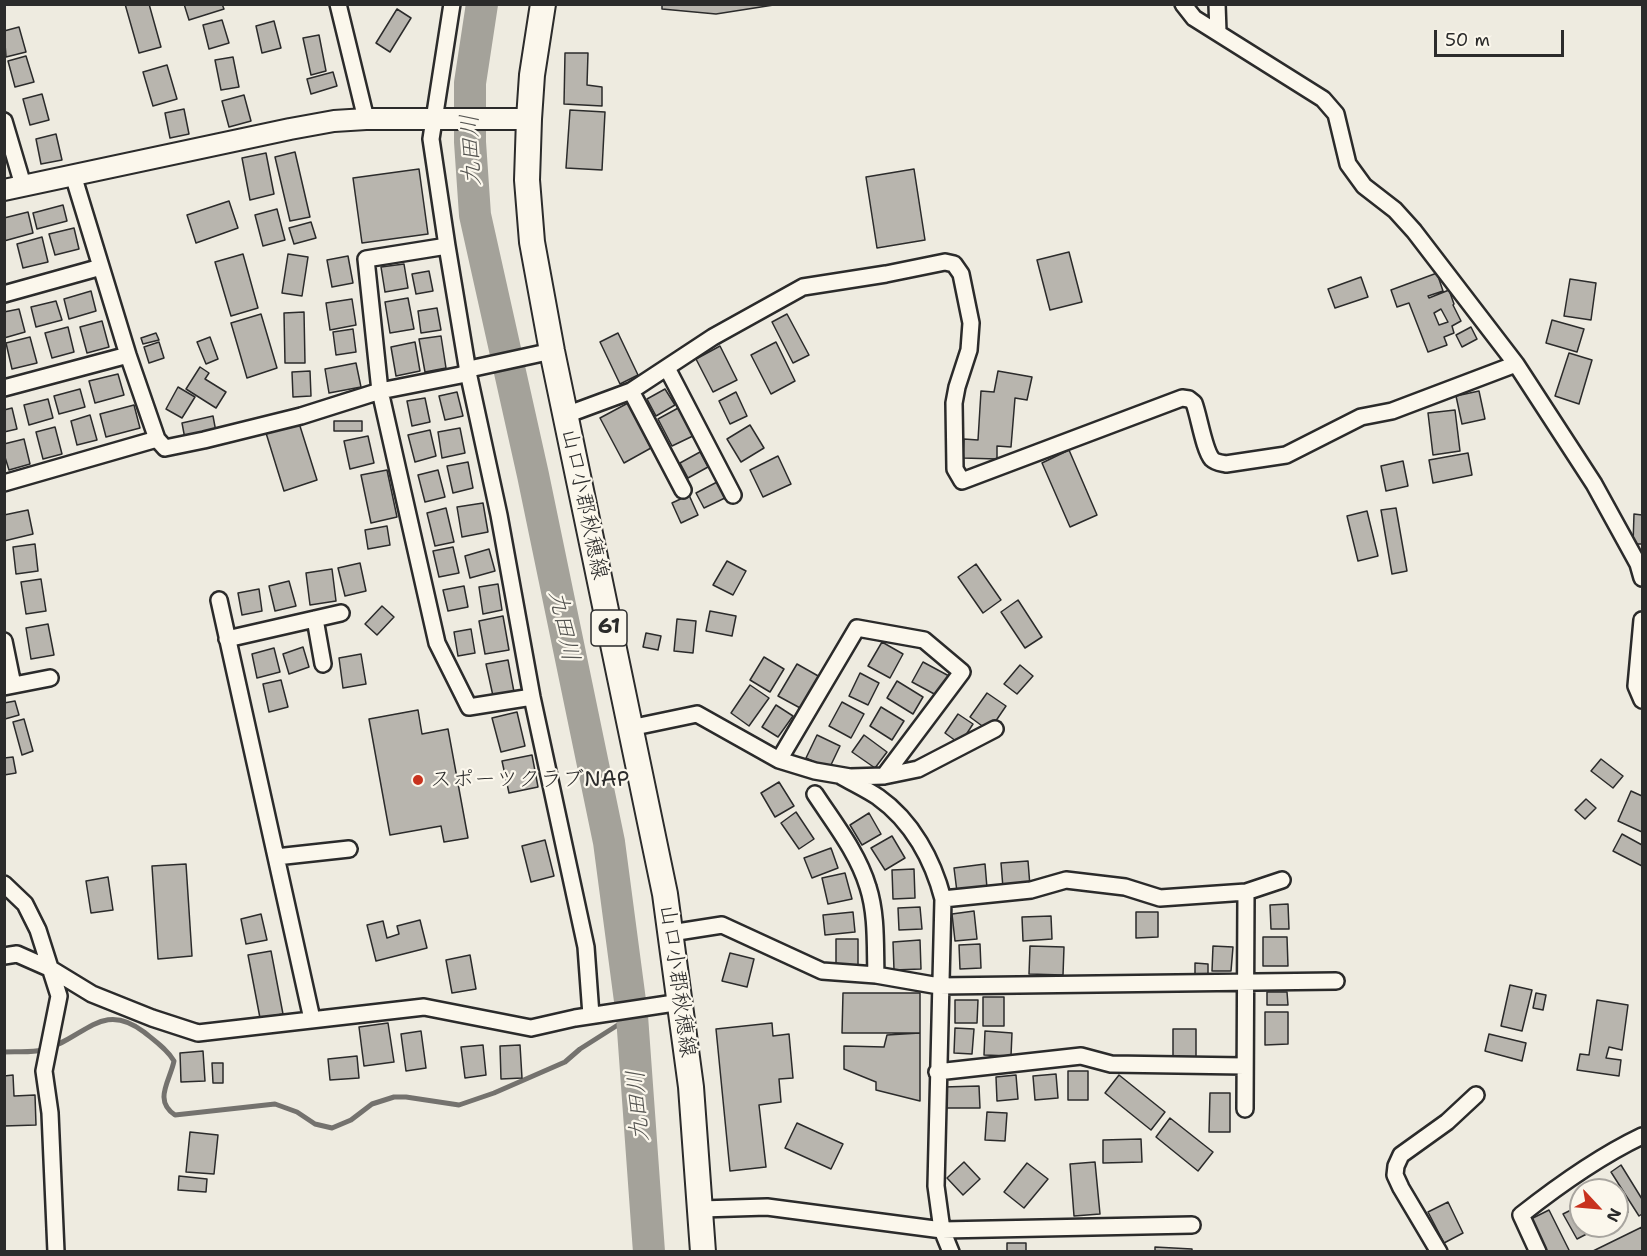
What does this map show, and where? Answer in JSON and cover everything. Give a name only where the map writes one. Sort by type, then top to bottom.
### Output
[{"type":"main road","name":"山口小郡秋穂線","points":[[543,4],[532,75],[527,180],[542,353],[566,415],[665,894],[670,933],[671,1004],[691,1087],[703,1251]]},
{"type":"street","points":[[338,4],[366,119]]},
{"type":"street","points":[[452,4],[431,139],[447,246],[532,697],[586,947],[597,1015]]},
{"type":"street","points":[[1183,4],[1194,18],[1323,99],[1336,114],[1348,164],[1364,186],[1395,210],[1414,231],[1516,364],[1594,484],[1638,564],[1642,578]]},
{"type":"street","points":[[1217,4],[1218,32]]},
{"type":"street","points":[[4,122],[14,188],[334,121],[435,118],[529,119]]},
{"type":"street","points":[[73,176],[128,355],[157,439],[165,448],[301,416],[380,391],[461,375],[471,370],[542,353]]},
{"type":"street","points":[[447,246],[366,259],[380,391],[434,632],[442,654],[469,707],[532,697]]},
{"type":"street","points":[[566,415],[631,391],[713,337],[802,287],[945,262],[954,264],[960,274],[971,323],[969,350],[954,403],[955,469],[962,481],[1182,398],[1194,403],[1207,449],[1212,459],[1217,462],[1226,464],[1286,455],[1361,417],[1392,411],[1516,364]]},
{"type":"street","points":[[4,294],[101,267]]},
{"type":"street","points":[[4,388],[128,355]]},
{"type":"street","points":[[667,368],[733,495]]},
{"type":"street","points":[[631,391],[683,490]]},
{"type":"street","points":[[4,483],[157,439]]},
{"type":"street","points":[[219,600],[312,1019]]},
{"type":"street","points":[[227,639],[341,614]]},
{"type":"street","points":[[315,619],[323,664]]},
{"type":"street","points":[[1642,620],[1636,686],[1642,700]]},
{"type":"street","points":[[779,760],[857,628],[924,640],[962,672],[884,776]]},
{"type":"street","points":[[4,642],[9,686],[50,678]]},
{"type":"street","points":[[630,728],[697,714],[779,760],[815,771],[850,777],[884,776],[918,769],[995,729]]},
{"type":"street","points":[[841,776],[878,797],[910,829],[925,851],[938,878],[943,899],[939,986],[936,1186],[942,1230],[951,1251]]},
{"type":"street","points":[[815,794],[846,841],[868,886],[875,918],[876,975]]},
{"type":"street","points":[[276,857],[349,849]]},
{"type":"street","points":[[943,899],[1031,890],[1066,880],[1125,887],[1160,898],[1246,892],[1282,880]]},
{"type":"street","points":[[4,884],[25,904],[38,930],[58,996],[44,1071],[50,1113],[56,1251]]},
{"type":"street","points":[[1245,1109],[1246,892]]},
{"type":"street","points":[[670,933],[722,925],[822,971],[876,975],[939,986],[1336,981]]},
{"type":"street","points":[[4,956],[17,954],[51,969],[92,994],[152,1018],[198,1033],[424,1007],[531,1028],[671,1004]]},
{"type":"street","points":[[937,1072],[1081,1056],[1111,1064],[1244,1066]]},
{"type":"street","points":[[1438,1251],[1401,1188],[1395,1175],[1396,1166],[1401,1155],[1447,1122],[1476,1095]]},
{"type":"street","points":[[1538,1251],[1521,1215],[1566,1180],[1621,1146],[1642,1136]]},
{"type":"street","points":[[701,1209],[767,1207],[942,1230],[1192,1225]]},
{"type":"building","points":[[125,4],[149,4],[161,47],[139,53]]},
{"type":"building","points":[[184,4],[222,4],[224,9],[189,20]]},
{"type":"building","points":[[662,4],[780,4],[716,14],[662,9]]},
{"type":"building","points":[[397,9],[411,18],[390,52],[376,43]]},
{"type":"building","points":[[222,20],[229,43],[209,49],[203,25]]},
{"type":"building","points":[[274,21],[281,48],[262,53],[256,26]]},
{"type":"building","points":[[19,27],[26,52],[6,57],[4,31]]},
{"type":"building","points":[[319,35],[326,71],[311,75],[303,38]]},
{"type":"building","points":[[565,53],[588,53],[587,85],[602,87],[602,106],[564,104]]},
{"type":"building","points":[[26,56],[34,82],[15,87],[8,61]]},
{"type":"building","points":[[233,57],[239,87],[221,90],[215,60]]},
{"type":"building","points":[[167,65],[177,99],[153,106],[143,72]]},
{"type":"building","points":[[333,72],[337,86],[311,94],[307,79]]},
{"type":"building","points":[[42,94],[49,120],[30,125],[23,99]]},
{"type":"building","points":[[244,95],[251,121],[229,127],[222,101]]},
{"type":"building","points":[[184,109],[189,134],[170,138],[165,113]]},
{"type":"building","points":[[570,110],[605,112],[602,170],[566,168]]},
{"type":"building","points":[[56,134],[62,160],[41,164],[36,139]]},
{"type":"building","points":[[295,152],[310,217],[290,221],[275,157]]},
{"type":"building","points":[[266,153],[274,194],[250,200],[242,158]]},
{"type":"building","points":[[419,169],[428,234],[362,243],[353,178]]},
{"type":"building","points":[[914,169],[925,240],[877,248],[866,177]]},
{"type":"building","points":[[229,201],[238,228],[196,243],[187,215]]},
{"type":"building","points":[[63,205],[67,221],[37,229],[33,213]]},
{"type":"building","points":[[277,209],[285,240],[263,246],[255,215]]},
{"type":"building","points":[[28,212],[33,233],[4,241],[4,218]]},
{"type":"building","points":[[311,222],[316,238],[294,244],[289,228]]},
{"type":"building","points":[[74,228],[79,249],[55,255],[49,234]]},
{"type":"building","points":[[42,237],[48,262],[23,268],[17,244]]},
{"type":"building","points":[[1069,252],[1082,302],[1050,310],[1037,260]]},
{"type":"building","points":[[243,254],[258,308],[231,316],[215,262]]},
{"type":"building","points":[[288,254],[308,257],[302,296],[282,293]]},
{"type":"building","points":[[348,256],[353,283],[332,287],[327,260]]},
{"type":"building","points":[[404,264],[408,288],[385,292],[381,267]]},
{"type":"building","points":[[429,271],[433,291],[416,294],[412,274]]},
{"type":"building","points":[[1437,273],[1443,291],[1428,296],[1429,298],[1449,290],[1461,321],[1452,326],[1454,333],[1444,337],[1447,345],[1428,352],[1409,303],[1397,307],[1391,290]],"holes":[[[1441,309],[1448,322],[1439,325],[1434,313]]]},
{"type":"building","points":[[1361,277],[1368,297],[1335,308],[1328,289]]},
{"type":"building","points":[[1570,279],[1596,283],[1591,320],[1564,316]]},
{"type":"building","points":[[91,291],[96,311],[69,319],[64,299]]},
{"type":"building","points":[[408,298],[414,329],[390,333],[385,302]]},
{"type":"building","points":[[352,299],[356,325],[330,330],[326,303]]},
{"type":"building","points":[[56,301],[62,320],[36,327],[31,307]]},
{"type":"building","points":[[437,308],[441,330],[421,333],[418,311]]},
{"type":"building","points":[[19,309],[25,332],[4,338],[4,312]]},
{"type":"building","points":[[304,312],[305,363],[285,363],[284,313]]},
{"type":"building","points":[[261,314],[277,368],[247,378],[231,323]]},
{"type":"building","points":[[787,314],[809,355],[793,363],[772,322]]},
{"type":"building","points":[[1552,320],[1584,329],[1577,352],[1546,343]]},
{"type":"building","points":[[102,321],[109,347],[87,353],[80,327]]},
{"type":"building","points":[[68,327],[74,352],[52,358],[45,333]]},
{"type":"building","points":[[1471,327],[1477,339],[1462,347],[1456,335]]},
{"type":"building","points":[[353,329],[356,352],[336,355],[333,332]]},
{"type":"building","points":[[156,333],[159,340],[143,344],[141,338]]},
{"type":"building","points":[[618,333],[638,375],[620,384],[600,342]]},
{"type":"building","points":[[441,336],[446,368],[425,372],[419,339]]},
{"type":"building","points":[[30,337],[37,363],[12,369],[6,343]]},
{"type":"building","points":[[210,337],[218,359],[206,364],[197,342]]},
{"type":"building","points":[[159,342],[164,358],[149,363],[144,347]]},
{"type":"building","points":[[415,342],[420,371],[396,376],[391,347]]},
{"type":"building","points":[[776,342],[795,381],[771,394],[751,355]]},
{"type":"building","points":[[720,346],[737,380],[713,392],[696,359]]},
{"type":"building","points":[[1569,353],[1592,360],[1579,404],[1555,396]]},
{"type":"building","points":[[356,363],[361,387],[329,393],[325,369]]},
{"type":"building","points":[[200,367],[209,373],[205,379],[226,392],[216,408],[186,389]]},
{"type":"building","points":[[310,371],[311,396],[293,397],[292,372]]},
{"type":"building","points":[[998,371],[1032,377],[1027,400],[1015,398],[1011,447],[997,446],[997,459],[963,458],[964,439],[978,440],[981,391],[994,392]]},
{"type":"building","points":[[118,374],[124,395],[95,403],[89,381]]},
{"type":"building","points":[[178,387],[195,397],[182,418],[166,409]]},
{"type":"building","points":[[80,389],[85,407],[59,414],[54,396]]},
{"type":"building","points":[[665,389],[675,405],[656,416],[647,399]]},
{"type":"building","points":[[1479,391],[1485,419],[1462,424],[1456,396]]},
{"type":"building","points":[[457,392],[463,416],[445,420],[439,396]]},
{"type":"building","points":[[736,392],[747,416],[730,424],[719,401]]},
{"type":"building","points":[[425,398],[430,422],[412,426],[407,401]]},
{"type":"building","points":[[48,399],[53,418],[29,425],[24,405]]},
{"type":"building","points":[[628,403],[651,448],[624,463],[600,418]]},
{"type":"building","points":[[134,405],[140,428],[106,437],[100,414]]},
{"type":"building","points":[[680,407],[695,435],[672,446],[658,419]]},
{"type":"building","points":[[12,408],[17,429],[4,432],[4,410]]},
{"type":"building","points":[[1455,410],[1460,451],[1433,455],[1428,413]]},
{"type":"building","points":[[90,415],[97,440],[77,445],[71,421]]},
{"type":"building","points":[[213,416],[216,432],[185,439],[182,423]]},
{"type":"building","points":[[334,421],[362,421],[362,431],[334,431]]},
{"type":"building","points":[[299,423],[317,480],[284,491],[266,433]]},
{"type":"building","points":[[750,425],[764,448],[741,462],[727,439]]},
{"type":"building","points":[[55,427],[62,454],[43,459],[36,432]]},
{"type":"building","points":[[460,428],[465,453],[442,458],[438,432]]},
{"type":"building","points":[[430,430],[436,456],[415,462],[408,435]]},
{"type":"building","points":[[368,436],[374,463],[350,469],[344,441]]},
{"type":"building","points":[[24,439],[30,464],[9,470],[4,454],[4,444]]},
{"type":"building","points":[[1069,450],[1097,515],[1070,527],[1042,463]]},
{"type":"building","points":[[700,452],[708,467],[688,478],[680,463]]},
{"type":"building","points":[[1468,453],[1472,475],[1433,483],[1429,460]]},
{"type":"building","points":[[778,456],[791,484],[763,497],[750,470]]},
{"type":"building","points":[[1403,461],[1408,486],[1386,491],[1381,466]]},
{"type":"building","points":[[468,462],[473,488],[453,493],[447,466]]},
{"type":"building","points":[[387,470],[397,517],[371,523],[361,475]]},
{"type":"building","points":[[438,470],[445,497],[425,502],[418,475]]},
{"type":"building","points":[[719,481],[727,497],[704,508],[696,493]]},
{"type":"building","points":[[689,495],[698,515],[681,523],[672,503]]},
{"type":"building","points":[[483,503],[488,532],[462,537],[457,507]]},
{"type":"building","points":[[446,508],[454,542],[435,546],[427,513]]},
{"type":"building","points":[[1396,508],[1407,571],[1392,574],[1381,510]]},
{"type":"building","points":[[28,510],[33,534],[4,541],[4,515]]},
{"type":"building","points":[[1367,511],[1378,556],[1358,561],[1347,516]]},
{"type":"building","points":[[1634,514],[1642,515],[1642,544],[1633,544]]},
{"type":"building","points":[[387,526],[390,545],[368,549],[365,530]]},
{"type":"building","points":[[35,544],[38,571],[16,574],[13,547]]},
{"type":"building","points":[[453,547],[459,573],[439,577],[433,551]]},
{"type":"building","points":[[489,549],[495,571],[470,578],[465,556]]},
{"type":"building","points":[[727,561],[746,571],[733,595],[713,585]]},
{"type":"building","points":[[360,563],[366,591],[345,596],[338,568]]},
{"type":"building","points":[[976,564],[1001,600],[983,613],[958,577]]},
{"type":"building","points":[[332,569],[336,601],[310,605],[306,573]]},
{"type":"building","points":[[41,579],[46,611],[26,614],[21,582]]},
{"type":"building","points":[[289,581],[296,606],[275,611],[269,586]]},
{"type":"building","points":[[498,584],[502,610],[483,614],[479,587]]},
{"type":"building","points":[[464,586],[468,607],[448,611],[443,590]]},
{"type":"building","points":[[259,589],[262,611],[242,615],[238,593]]},
{"type":"building","points":[[1018,600],[1042,637],[1025,648],[1001,612]]},
{"type":"building","points":[[382,606],[394,617],[377,635],[365,624]]},
{"type":"building","points":[[710,611],[736,616],[732,636],[706,631]]},
{"type":"building","points":[[503,616],[509,650],[485,654],[479,621]]},
{"type":"building","points":[[677,619],[696,621],[693,653],[674,651]]},
{"type":"building","points":[[48,624],[54,655],[31,659],[26,628]]},
{"type":"building","points":[[471,629],[475,653],[458,656],[454,632]]},
{"type":"building","points":[[646,633],[661,636],[658,650],[643,647]]},
{"type":"building","points":[[882,642],[903,654],[890,678],[868,666]]},
{"type":"building","points":[[303,647],[309,667],[289,674],[283,654]]},
{"type":"building","points":[[274,648],[280,672],[257,678],[252,654]]},
{"type":"building","points":[[361,654],[366,684],[343,688],[339,658]]},
{"type":"building","points":[[764,657],[784,669],[770,692],[750,680]]},
{"type":"building","points":[[508,660],[514,692],[493,696],[486,664]]},
{"type":"building","points":[[923,662],[949,676],[938,696],[912,682]]},
{"type":"building","points":[[797,664],[820,677],[802,709],[778,696]]},
{"type":"building","points":[[1020,665],[1033,676],[1017,694],[1004,684]]},
{"type":"building","points":[[860,673],[879,683],[868,705],[849,696]]},
{"type":"building","points":[[281,680],[288,707],[269,712],[263,684]]},
{"type":"building","points":[[897,681],[923,697],[913,714],[887,698]]},
{"type":"building","points":[[750,685],[769,698],[749,726],[731,713]]},
{"type":"building","points":[[987,693],[1006,706],[989,731],[970,717]]},
{"type":"building","points":[[15,701],[19,715],[5,719],[4,703]]},
{"type":"building","points":[[842,702],[864,714],[851,738],[829,726]]},
{"type":"building","points":[[776,705],[793,716],[778,737],[762,727]]},
{"type":"building","points":[[881,707],[904,721],[892,740],[870,726]]},
{"type":"building","name":"スポーツクラブNAP","points":[[418,710],[422,734],[448,729],[468,838],[444,842],[441,826],[390,835],[369,719]]},
{"type":"building","points":[[517,712],[525,746],[501,752],[492,718]]},
{"type":"building","points":[[958,714],[973,724],[960,744],[945,733]]},
{"type":"building","points":[[24,719],[33,751],[22,755],[13,722]]},
{"type":"building","points":[[817,735],[840,746],[829,769],[806,758]]},
{"type":"building","points":[[864,735],[887,752],[875,768],[852,752]]},
{"type":"building","points":[[532,755],[538,787],[509,793],[502,761]]},
{"type":"building","points":[[13,757],[16,773],[4,775],[4,758]]},
{"type":"building","points":[[1601,759],[1623,776],[1613,788],[1591,771]]},
{"type":"building","points":[[779,782],[794,806],[775,817],[761,793]]},
{"type":"building","points":[[1631,791],[1642,796],[1642,832],[1618,821]]},
{"type":"building","points":[[1586,799],[1596,808],[1585,819],[1575,810]]},
{"type":"building","points":[[796,812],[814,839],[799,849],[781,823]]},
{"type":"building","points":[[869,813],[881,834],[862,845],[850,825]]},
{"type":"building","points":[[1622,834],[1642,845],[1642,866],[1613,851]]},
{"type":"building","points":[[892,836],[905,858],[885,870],[871,848]]},
{"type":"building","points":[[545,840],[554,876],[531,882],[522,846]]},
{"type":"building","points":[[831,848],[838,868],[812,878],[804,858]]},
{"type":"building","points":[[1028,861],[1030,886],[1003,888],[1001,863]]},
{"type":"building","points":[[186,864],[192,956],[158,959],[152,866]]},
{"type":"building","points":[[985,864],[987,888],[957,892],[954,868]]},
{"type":"building","points":[[914,869],[915,898],[893,899],[892,870]]},
{"type":"building","points":[[845,873],[852,899],[828,904],[822,878]]},
{"type":"building","points":[[108,877],[113,910],[91,913],[86,881]]},
{"type":"building","points":[[1288,904],[1289,929],[1271,929],[1270,905]]},
{"type":"building","points":[[920,907],[922,929],[899,930],[898,908]]},
{"type":"building","points":[[974,911],[977,939],[955,941],[952,914]]},
{"type":"building","points":[[853,912],[855,932],[825,935],[823,915]]},
{"type":"building","points":[[1136,912],[1158,912],[1158,937],[1136,938]]},
{"type":"building","points":[[261,914],[267,940],[246,944],[241,919]]},
{"type":"building","points":[[1051,916],[1052,939],[1023,941],[1022,917]]},
{"type":"building","points":[[420,920],[427,948],[376,961],[367,925],[383,921],[387,938],[399,934],[397,926]]},
{"type":"building","points":[[1263,937],[1287,937],[1288,966],[1263,966]]},
{"type":"building","points":[[836,939],[858,939],[858,965],[836,965]]},
{"type":"building","points":[[920,940],[921,969],[894,970],[893,942]]},
{"type":"building","points":[[980,944],[981,968],[960,969],[959,945]]},
{"type":"building","points":[[1030,946],[1064,947],[1063,975],[1029,974]]},
{"type":"building","points":[[1213,946],[1233,947],[1231,971],[1212,971]]},
{"type":"building","points":[[271,951],[283,1014],[260,1018],[248,955]]},
{"type":"building","points":[[730,953],[754,959],[747,987],[722,981]]},
{"type":"building","points":[[470,955],[476,989],[452,993],[446,960]]},
{"type":"building","points":[[1195,963],[1208,964],[1208,979],[1195,979]]},
{"type":"building","points":[[1510,985],[1532,990],[1522,1031],[1501,1026]]},
{"type":"building","points":[[1267,992],[1287,992],[1288,1005],[1267,1005]]},
{"type":"building","points":[[843,993],[920,993],[920,1033],[842,1033]]},
{"type":"building","points":[[1536,993],[1546,995],[1543,1010],[1533,1008]]},
{"type":"building","points":[[983,997],[1004,997],[1004,1026],[983,1026]]},
{"type":"building","points":[[955,1000],[978,1000],[977,1023],[955,1023]]},
{"type":"building","points":[[1597,1000],[1628,1005],[1622,1050],[1609,1047],[1606,1058],[1621,1060],[1619,1076],[1577,1070],[1580,1054],[1589,1055]]},
{"type":"building","points":[[1265,1012],[1288,1012],[1288,1044],[1265,1045]]},
{"type":"building","points":[[388,1023],[394,1062],[364,1066],[359,1027]]},
{"type":"building","points":[[772,1023],[773,1036],[789,1034],[793,1078],[779,1079],[781,1102],[759,1105],[766,1167],[730,1171],[716,1029]]},
{"type":"building","points":[[955,1028],[974,1029],[972,1054],[954,1053]]},
{"type":"building","points":[[1173,1029],[1196,1029],[1196,1058],[1173,1058]]},
{"type":"building","points":[[421,1031],[426,1068],[406,1071],[401,1034]]},
{"type":"building","points":[[985,1031],[1012,1033],[1011,1056],[984,1055]]},
{"type":"building","points":[[920,1033],[920,1101],[876,1090],[876,1082],[844,1069],[844,1046],[884,1047],[887,1035]]},
{"type":"building","points":[[1489,1034],[1526,1043],[1522,1061],[1485,1051]]},
{"type":"building","points":[[483,1045],[486,1075],[465,1078],[461,1047]]},
{"type":"building","points":[[520,1045],[522,1078],[501,1079],[500,1046]]},
{"type":"building","points":[[203,1051],[205,1081],[181,1082],[180,1053]]},
{"type":"building","points":[[357,1056],[359,1078],[330,1080],[328,1059]]},
{"type":"building","points":[[212,1063],[223,1063],[223,1083],[213,1083]]},
{"type":"building","points":[[1068,1071],[1088,1071],[1088,1100],[1068,1100]]},
{"type":"building","points":[[1056,1074],[1058,1098],[1035,1100],[1033,1076]]},
{"type":"building","points":[[13,1075],[14,1096],[35,1095],[36,1125],[4,1126],[4,1076]]},
{"type":"building","points":[[1016,1075],[1018,1099],[997,1101],[996,1077]]},
{"type":"building","points":[[1119,1075],[1165,1112],[1151,1130],[1105,1093]]},
{"type":"building","points":[[979,1086],[980,1108],[943,1108],[943,1087]]},
{"type":"building","points":[[1210,1093],[1230,1093],[1230,1132],[1209,1132]]},
{"type":"building","points":[[987,1112],[1007,1113],[1005,1141],[985,1140]]},
{"type":"building","points":[[1170,1118],[1213,1152],[1198,1171],[1156,1137]]},
{"type":"building","points":[[797,1123],[843,1144],[831,1169],[785,1148]]},
{"type":"building","points":[[190,1132],[218,1135],[214,1174],[186,1172]]},
{"type":"building","points":[[1141,1139],[1142,1162],[1103,1163],[1103,1140]]},
{"type":"building","points":[[964,1162],[980,1179],[963,1195],[947,1178]]},
{"type":"building","points":[[1095,1162],[1100,1214],[1074,1216],[1070,1164]]},
{"type":"building","points":[[1027,1163],[1048,1179],[1024,1208],[1004,1192]]},
{"type":"building","points":[[1621,1165],[1642,1199],[1642,1214],[1639,1216],[1629,1200],[1629,1178],[1615,1178],[1611,1172]]},
{"type":"building","points":[[179,1176],[207,1179],[206,1192],[178,1190]]},
{"type":"building","points":[[1448,1202],[1463,1233],[1444,1243],[1428,1212]]},
{"type":"building","points":[[1549,1210],[1569,1250],[1567,1252],[1545,1252],[1529,1220]]},
{"type":"building","points":[[1569,1211],[1569,1225],[1563,1214]]},
{"type":"building","points":[[1642,1227],[1642,1252],[1591,1252],[1620,1238],[1629,1238],[1629,1233]]},
{"type":"building","points":[[1007,1243],[1026,1243],[1026,1252],[1007,1252]]},
{"type":"building","points":[[1155,1247],[1192,1249],[1192,1252],[1155,1252]]},
{"type":"waterway","name":"九田川","points":[[482,4],[470,83],[470,142],[475,215],[533,475],[609,842],[632,1016],[649,1252]]},
{"type":"waterway","points":[[4,1052],[42,1050],[57,1045],[93,1025],[116,1019],[129,1023],[144,1032],[174,1061],[164,1097],[168,1109],[175,1115],[275,1104],[297,1112],[315,1124],[332,1128],[351,1120],[372,1104],[394,1097],[459,1105],[494,1093],[565,1062],[580,1049],[632,1016]]},
{"type":"place","name":"スポーツクラブNAP","points":[[418,780]]}]
